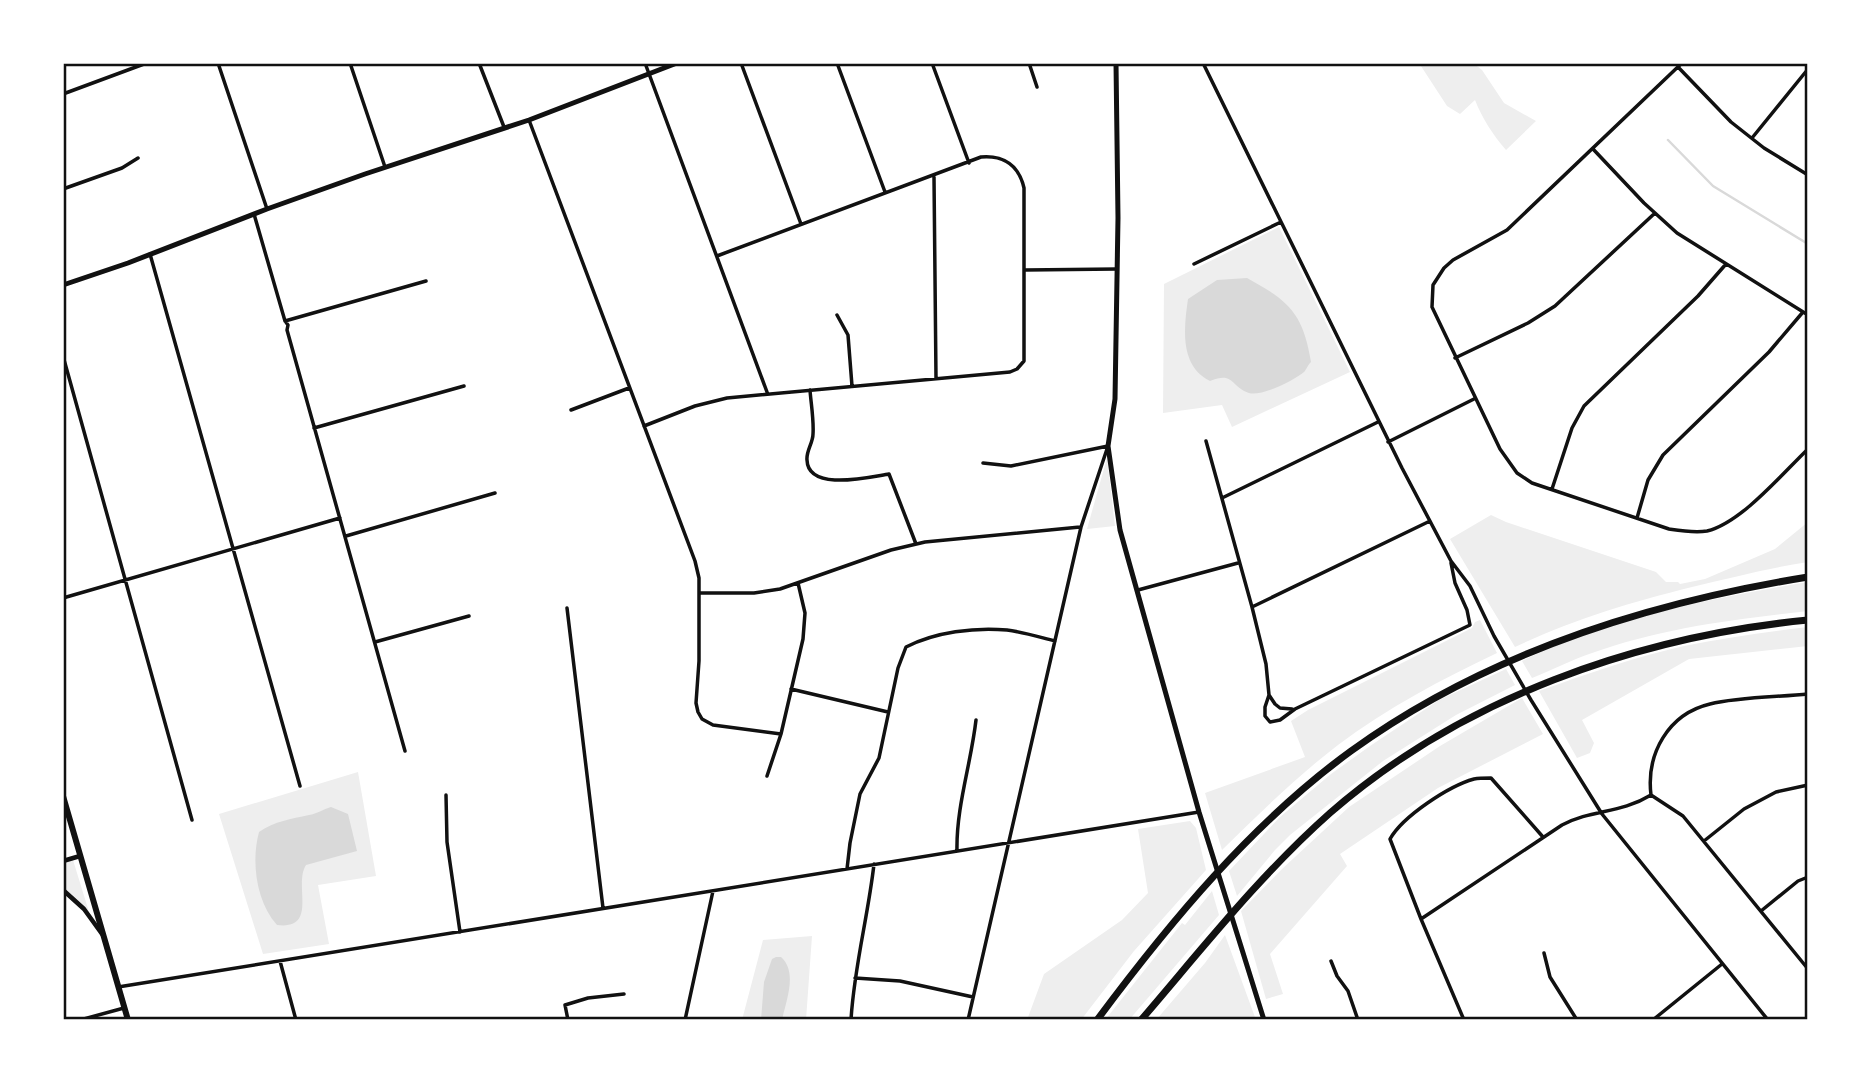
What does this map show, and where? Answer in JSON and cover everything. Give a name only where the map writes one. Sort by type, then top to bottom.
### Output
[{"type":"highway","points":[[1097,1020],[1190,904],[1255,833],[1310,783],[1393,722],[1464,682],[1544,646],[1584,632],[1676,604],[1808,577]]},
{"type":"highway","points":[[1141,1020],[1301,839],[1377,776],[1443,734],[1548,682],[1642,650],[1724,631],[1808,620]]},
{"type":"highway","points":[[1147,1020],[1160,997]]},
{"type":"main road","points":[[63,285],[385,167],[529,120],[677,63]]},
{"type":"main road","points":[[1116,63],[1115,399],[1108,446],[1120,530],[1208,843],[1264,1020]]},
{"type":"main road","points":[[63,796],[128,1020]]},
{"type":"street","points":[[218,63],[267,209]]},
{"type":"street","points":[[351,63],[385,167]]},
{"type":"street","points":[[480,63],[504,127]]},
{"type":"street","points":[[645,63],[768,393]]},
{"type":"street","points":[[741,63],[801,224]]},
{"type":"street","points":[[837,63],[885,193]]},
{"type":"street","points":[[932,63],[969,163]]},
{"type":"street","points":[[1029,63],[1037,87]]},
{"type":"street","points":[[1203,63],[1388,442],[1451,561],[1470,586],[1494,636],[1531,700],[1602,814],[1768,1020]]},
{"type":"street","points":[[63,94],[144,64]]},
{"type":"street","points":[[1808,175],[1764,148],[1731,122],[1680,65],[1507,230],[1444,268],[1437,276],[1432,293],[1432,307],[1437,321],[1510,466],[1532,483],[1687,532],[1706,531],[1722,526],[1740,514],[1808,449]]},
{"type":"street","points":[[1752,138],[1808,69]]},
{"type":"street","points":[[529,120],[695,561],[699,578],[698,712],[702,719],[713,725],[781,734]]},
{"type":"street","points":[[1593,149],[1677,233],[1808,315]]},
{"type":"street","points":[[644,426],[713,401],[768,393],[1010,372],[1020,366],[1026,354],[1023,183],[1019,173],[1006,161],[992,156],[717,256]]},
{"type":"street","points":[[63,189],[122,168],[138,158]]},
{"type":"street","points":[[934,177],[936,378]]},
{"type":"street","points":[[1455,358],[1528,323],[1555,306],[1655,213]]},
{"type":"street","points":[[254,214],[288,325],[287,330],[405,751]]},
{"type":"street","points":[[1194,264],[1281,222]]},
{"type":"street","points":[[150,254],[300,786]]},
{"type":"street","points":[[1552,489],[1572,428],[1584,406],[1698,296],[1726,264]]},
{"type":"street","points":[[1025,270],[1117,269]]},
{"type":"street","points":[[285,321],[426,281]]},
{"type":"street","points":[[1637,518],[1648,480],[1663,455],[1769,352],[1803,312]]},
{"type":"street","points":[[837,315],[848,335],[852,386]]},
{"type":"street","points":[[63,356],[192,820]]},
{"type":"street","points":[[314,428],[464,386]]},
{"type":"street","points":[[571,410],[629,388]]},
{"type":"street","points":[[810,390],[813,437],[807,459],[810,471],[816,476],[836,481],[889,474],[916,544]]},
{"type":"street","points":[[1388,442],[1475,399]]},
{"type":"street","points":[[1222,498],[1378,422]]},
{"type":"street","points":[[1206,441],[1266,664],[1269,695],[1264,712],[1269,722],[1280,720],[1295,709],[1470,625],[1467,610],[1455,583],[1451,561]]},
{"type":"street","points":[[983,463],[1011,466],[1108,446]]},
{"type":"street","points":[[968,1020],[1081,527],[1108,446]]},
{"type":"street","points":[[346,536],[495,493]]},
{"type":"street","points":[[63,598],[340,518]]},
{"type":"street","points":[[1252,607],[1430,521]]},
{"type":"street","points":[[699,593],[754,593],[780,589],[891,550],[916,544],[1081,527]]},
{"type":"street","points":[[1136,591],[1239,563]]},
{"type":"street","points":[[767,776],[781,734],[806,623],[798,583]]},
{"type":"street","points":[[567,608],[603,908]]},
{"type":"street","points":[[375,642],[469,616]]},
{"type":"street","points":[[847,869],[849,843],[860,794],[879,758],[901,656],[906,647],[917,641],[947,634],[992,629],[1010,630],[1055,641]]},
{"type":"street","points":[[791,689],[889,712]]},
{"type":"street","points":[[1808,694],[1709,704],[1679,718],[1658,742],[1648,777],[1651,794],[1676,811],[1704,841],[1808,969]]},
{"type":"street","points":[[1269,695],[1280,708],[1295,709]]},
{"type":"street","points":[[957,851],[957,817],[972,754],[976,720]]},
{"type":"street","points":[[1464,1020],[1390,839],[1398,826],[1434,799],[1475,779],[1491,778],[1543,837]]},
{"type":"street","points":[[1704,841],[1744,809],[1776,792],[1808,785]]},
{"type":"street","points":[[1421,919],[1575,818],[1602,814],[1651,794]]},
{"type":"street","points":[[446,795],[447,842],[460,932]]},
{"type":"street","points":[[118,987],[1199,812]]},
{"type":"street","points":[[63,861],[80,856]]},
{"type":"street","points":[[851,1020],[858,956],[870,902],[874,864]]},
{"type":"street","points":[[1761,911],[1798,881],[1808,877]]},
{"type":"street","points":[[64,891],[84,908],[103,935]]},
{"type":"street","points":[[685,1020],[713,891]]},
{"type":"street","points":[[1544,953],[1550,977],[1577,1020]]},
{"type":"street","points":[[281,961],[296,1020]]},
{"type":"street","points":[[1331,961],[1337,976],[1348,991],[1358,1020]]},
{"type":"street","points":[[1653,1020],[1722,964]]},
{"type":"street","points":[[855,978],[900,981],[973,997]]},
{"type":"street","points":[[568,1020],[565,1005],[588,998],[624,994]]},
{"type":"street","points":[[80,1020],[124,1008]]},
{"type":"shaded area","points":[[1419,63],[1473,63],[1482,70],[1504,103],[1536,121],[1506,150],[1488,126],[1475,100],[1460,114],[1447,106]]},
{"type":"shaded area","points":[[1279,227],[1350,372],[1232,427],[1222,405],[1163,413],[1164,284]]},
{"type":"shaded area","points":[[1247,278],[1274,294],[1292,310],[1304,331],[1311,362],[1305,371],[1294,379],[1254,394],[1228,379],[1210,381],[1200,374],[1188,356],[1185,333],[1188,299],[1217,280]]},
{"type":"shaded area","points":[[1107,458],[1115,526],[1087,529]]},
{"type":"shaded area","points":[[1491,515],[1656,572],[1666,582],[1680,584],[1705,579],[1775,549],[1808,522],[1808,562],[1750,573],[1646,599],[1580,620],[1515,647],[1450,539]]},
{"type":"shaded area","points":[[1808,582],[1808,611],[1726,621],[1645,637],[1584,656],[1532,678],[1522,661],[1591,633],[1662,611]]},
{"type":"shaded area","points":[[1480,620],[1497,653],[1415,695],[1357,731],[1322,757],[1222,850],[1205,793],[1305,757],[1291,721],[1472,628],[1475,622]]},
{"type":"shaded area","points":[[1808,627],[1808,646],[1689,659],[1582,720],[1594,743],[1590,753],[1577,758],[1539,691],[1593,672],[1684,646]]},
{"type":"shaded area","points":[[1506,669],[1515,685],[1456,715],[1383,761],[1290,835],[1237,896],[1229,871],[1280,817],[1331,774],[1439,700]]},
{"type":"shaded area","points":[[1522,698],[1543,734],[1438,788],[1340,854],[1347,866],[1270,954],[1283,994],[1266,999],[1241,911],[1349,807],[1440,746]]},
{"type":"shaded area","points":[[358,772],[376,876],[318,885],[329,944],[263,954],[219,814]]},
{"type":"shaded area","points":[[331,807],[348,814],[357,851],[306,865],[301,913],[297,921],[290,925],[277,925],[264,905],[257,881],[255,856],[259,832],[277,823]]},
{"type":"shaded area","points":[[1190,821],[1196,828],[1206,870],[1134,951],[1081,1020],[1027,1020],[1044,974],[1122,920],[1148,893],[1138,829]]},
{"type":"shaded area","points":[[73,860],[89,912],[63,889],[63,862]]},
{"type":"shaded area","points":[[1212,891],[1219,915],[1129,1020],[1105,1020],[1182,923],[1185,925]]},
{"type":"shaded area","points":[[1225,935],[1256,1020],[1156,1020],[1205,963]]},
{"type":"shaded area","points":[[812,936],[806,1020],[742,1020],[763,940]]},
{"type":"shaded area","points":[[781,957],[789,971],[786,1004],[782,1020],[761,1020],[764,982],[772,959]]},
{"type":"waterway","points":[[1668,140],[1713,186],[1808,244]]}]
